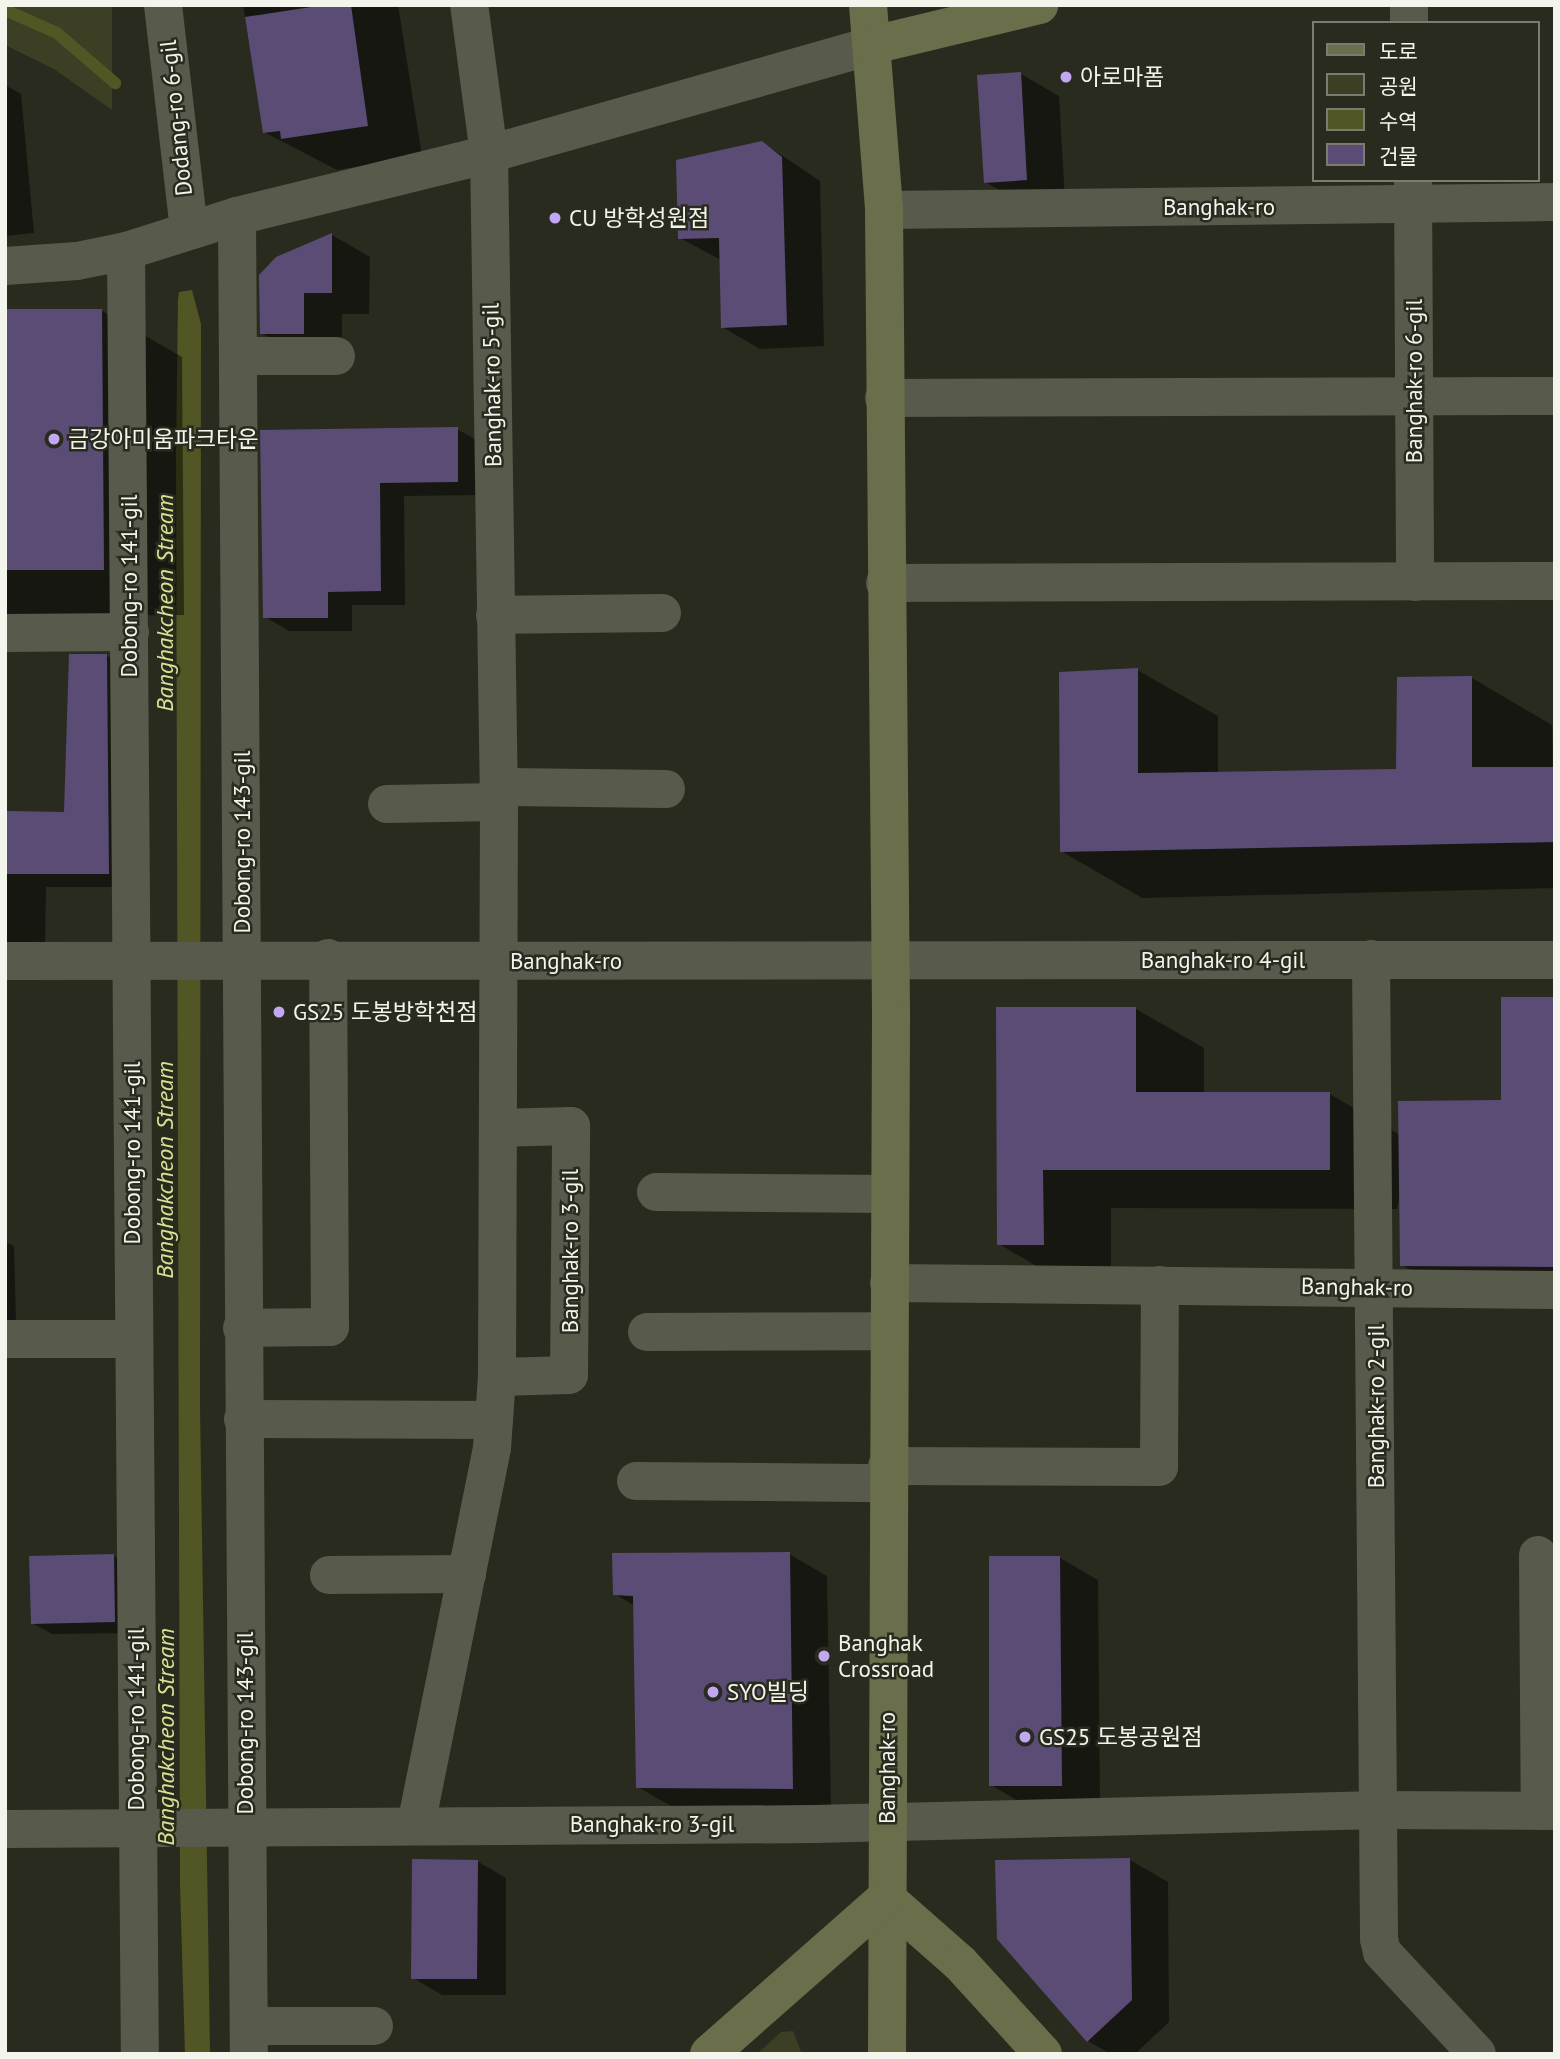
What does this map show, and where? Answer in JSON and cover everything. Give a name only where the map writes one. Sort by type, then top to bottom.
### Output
[{"type":"main road","name":"Banghak-ro","points":[[868,5],[884,210],[884,583],[890,961],[887,2054]]},
{"type":"main road","points":[[873,45],[1040,5]]},
{"type":"main road","points":[[709,2054],[886,1898],[960,1963],[1043,2054]]},
{"type":"street","name":"Dodang-ro 6-gil","points":[[163,5],[189,232]]},
{"type":"street","name":"Banghak-ro 5-gil","points":[[469,5],[489,155],[500,961]]},
{"type":"street","points":[[5,266],[77,261],[127,270],[189,232],[237,216],[489,155],[873,45]]},
{"type":"street","name":"Banghak-ro","points":[[884,210],[1413,193],[1555,202]]},
{"type":"street","name":"Banghak-ro 6-gil","points":[[1413,193],[1415,582]]},
{"type":"street","name":"Dobong-ro 143-gil","points":[[237,216],[240,356],[242,1328],[249,2040],[374,2026]]},
{"type":"street","name":"Dobong-ro 141-gil","points":[[127,270],[136,1826],[140,2054]]},
{"type":"street","points":[[240,356],[337,356]]},
{"type":"street","points":[[884,398],[1555,396]]},
{"type":"street","points":[[884,583],[1555,581]]},
{"type":"street","points":[[495,615],[662,613]]},
{"type":"street","points":[[5,633],[130,632]]},
{"type":"street","points":[[387,804],[499,795],[666,789]]},
{"type":"street","points":[[242,1328],[330,1327],[328,958]]},
{"type":"street","name":"Banghak-ro","points":[[5,961],[328,958],[890,961]]},
{"type":"street","name":"Banghak-ro 2-gil","points":[[1371,959],[1382,1952],[1477,2054]]},
{"type":"street","name":"Banghak-ro 4-gil","points":[[890,961],[1555,960]]},
{"type":"street","points":[[416,1825],[467,1574],[494,1420],[497,1377],[500,961]]},
{"type":"street","name":"Banghak-ro 3-gil","points":[[497,1377],[569,1375],[571,1126],[499,1128]]},
{"type":"street","points":[[656,1192],[890,1194]]},
{"type":"street","name":"Banghak-ro","points":[[889,1283],[1555,1290]]},
{"type":"street","points":[[636,1481],[1159,1467],[1160,1285]]},
{"type":"street","points":[[646,1332],[889,1331]]},
{"type":"street","points":[[5,1339],[133,1339]]},
{"type":"street","points":[[243,1419],[494,1420]]},
{"type":"street","points":[[887,1822],[1379,1810],[1548,1811],[1538,1555]]},
{"type":"street","points":[[329,1575],[467,1574]]},
{"type":"street","name":"Banghak-ro 3-gil","points":[[136,1826],[887,1822]]},
{"type":"street","points":[[5,1829],[136,1826]]},
{"type":"green space","points":[[5,5],[112,5],[112,110],[54,69],[5,45]]},
{"type":"green space","points":[[793,2031],[802,2054],[757,2054],[781,2032]]},
{"type":"water","points":[[192,290],[201,324],[200,1407],[210,2054],[185,2054],[180,1885],[176,457],[178,300],[179,292]]},
{"type":"building","points":[[324,5],[351,5],[368,126],[281,139],[280,131],[263,133],[245,17]]},
{"type":"building","points":[[1021,72],[1027,180],[984,183],[977,75]]},
{"type":"building","points":[[762,141],[782,157],[787,325],[721,328],[719,238],[678,239],[676,160]]},
{"type":"building","points":[[332,233],[332,293],[304,293],[304,334],[260,334],[259,275],[276,257]]},
{"type":"building","name":"금강아미움파크타운","points":[[5,309],[102,309],[104,570],[5,570]]},
{"type":"building","points":[[458,427],[458,482],[380,483],[381,591],[328,592],[328,618],[263,618],[260,430]]},
{"type":"building","points":[[69,654],[107,654],[109,874],[5,874],[5,811],[64,812]]},
{"type":"building","points":[[1138,668],[1138,773],[1396,769],[1397,677],[1472,676],[1472,767],[1555,767],[1555,842],[1060,852],[1059,672]]},
{"type":"building","points":[[1501,997],[1555,997],[1555,1267],[1400,1266],[1398,1101],[1501,1100]]},
{"type":"building","points":[[996,1007],[1136,1007],[1136,1092],[1330,1092],[1330,1170],[1043,1170],[1044,1245],[997,1245]]},
{"type":"building","name":"SYO빌딩","points":[[790,1552],[793,1789],[636,1788],[633,1596],[613,1595],[612,1553]]},
{"type":"building","points":[[114,1554],[115,1622],[31,1624],[29,1556]]},
{"type":"building","points":[[989,1556],[1060,1556],[1062,1786],[989,1786]]},
{"type":"building","points":[[1130,1858],[1132,2000],[1087,2042],[997,1939],[995,1860]]},
{"type":"building","points":[[412,1859],[478,1860],[477,1979],[411,1979]]},
{"type":"waterway","name":"Banghakcheon Stream","points":[[5,10],[57,33],[115,83]]},
{"type":"place","name":"아로마폼","points":[[1066,77]]},
{"type":"place","name":"CU 방학성원점","points":[[555,218]]},
{"type":"place","name":"금강아미움파크타운","points":[[54,439]]},
{"type":"place","name":"GS25 도봉방학천점","points":[[279,1012]]},
{"type":"place","name":"Banghak Crossroad","points":[[824,1656]]},
{"type":"place","name":"SYO빌딩","points":[[713,1692]]},
{"type":"place","name":"GS25 도봉공원점","points":[[1025,1737]]}]
